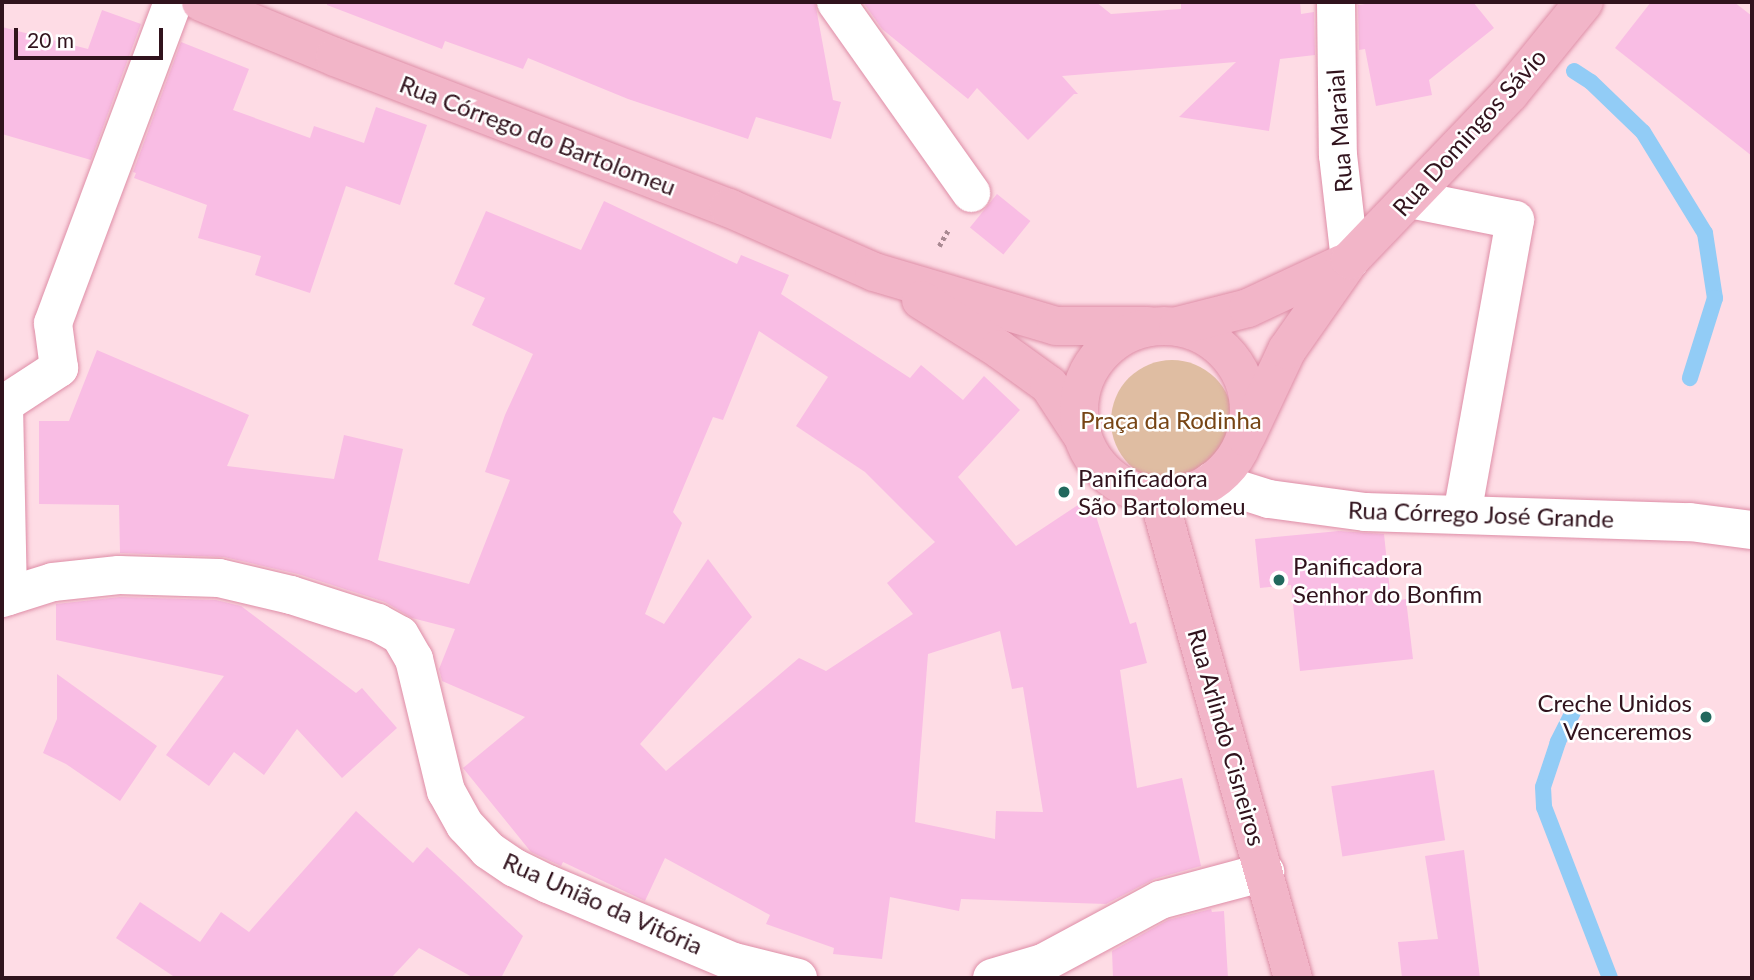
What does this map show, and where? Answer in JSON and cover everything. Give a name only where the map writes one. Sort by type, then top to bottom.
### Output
[{"type":"main road","name":"Rua Córrego do Bartolomeu","points":[[201,2],[335,57],[729,208],[874,272],[1056,326],[1163,326]]},
{"type":"main road","name":"Rua Domingos Sávio","points":[[1246,437],[1300,327],[1350,260],[1510,93],[1584,2]]},
{"type":"main road","name":"Rua Domingos Sávio","points":[[1163,326],[1248,308],[1350,260]]},
{"type":"main road","name":"Rua Córrego do Bartolomeu","points":[[874,272],[999,349],[1049,385],[1081,434]]},
{"type":"main road","points":[[1163,326],[1207,335],[1229,355],[1244,380],[1250,408],[1246,437],[1232,462],[1212,481],[1186,494],[1158,496],[1132,490],[1109,478],[1092,458],[1081,434],[1078,408],[1083,382],[1098,355],[1120,336],[1163,326]]},
{"type":"main road","name":"Rua Arlindo Cisneiros","points":[[1158,496],[1293,978]]},
{"type":"street","points":[[5,597],[4,404],[59,368],[54,324],[173,2]]},
{"type":"street","points":[[836,2],[971,192]]},
{"type":"street","name":"Rua Maraial","points":[[1336,2],[1338,155],[1350,260]]},
{"type":"street","points":[[1410,199],[1515,220],[1462,514]]},
{"type":"street","name":"Rua Córrego José Grande","points":[[1212,481],[1269,499],[1365,512],[1690,522],[1752,530]]},
{"type":"street","name":"Rua União da Vitória","points":[[5,597],[53,582],[118,575],[219,578],[291,595],[378,623],[400,635],[414,659],[446,791],[465,825],[488,850],[515,868],[548,884],[734,962],[798,978]]},
{"type":"street","points":[[992,978],[1043,962],[1160,900],[1265,872]]},
{"type":"path","points":[[916,285],[971,192]]},
{"type":"green space","name":"Praça da Rodinha","points":[[1172,360],[1196,364],[1215,378],[1229,397],[1233,421],[1229,445],[1215,464],[1196,478],[1172,482],[1148,478],[1129,464],[1115,445],[1111,421],[1115,397],[1129,378],[1148,364]]},
{"type":"building","points":[[327,2],[815,2],[833,100],[841,102],[831,139],[756,117],[748,139],[628,99],[528,58],[523,69],[445,41],[442,49],[327,5]]},
{"type":"building","points":[[863,2],[1096,2],[1111,14],[1181,9],[1181,2],[1300,2],[1301,14],[1314,12],[1315,55],[1280,59],[1269,131],[1179,117],[1236,62],[1062,76],[1078,94],[1074,94],[1028,140],[977,88],[968,99],[882,29]]},
{"type":"building","points":[[1380,2],[1473,2],[1494,28],[1429,80],[1432,95],[1376,106],[1365,49],[1359,50],[1358,5]]},
{"type":"building","points":[[1651,2],[1734,2],[1752,16],[1752,156],[1615,48]]},
{"type":"building","points":[[102,10],[141,24],[91,160],[2,134],[2,27],[88,49]]},
{"type":"building","points":[[181,42],[249,69],[233,110],[310,138],[314,126],[364,143],[376,107],[427,125],[400,205],[346,186],[310,293],[255,275],[261,256],[198,238],[207,205],[134,178],[136,173],[133,172]]},
{"type":"building","points":[[997,194],[1030,221],[1003,254],[970,227]]},
{"type":"building","points":[[604,201],[737,264],[741,255],[789,275],[781,294],[910,378],[921,365],[963,400],[984,376],[1020,410],[958,477],[1016,546],[1090,497],[1130,624],[1136,622],[1147,663],[1120,670],[1137,788],[1182,778],[1201,866],[1154,879],[1106,904],[961,899],[959,911],[890,897],[882,959],[833,954],[834,948],[766,924],[770,915],[665,858],[645,901],[563,862],[561,866],[531,852],[463,768],[525,717],[442,681],[439,669],[455,629],[412,618],[385,602],[298,574],[224,557],[120,553],[119,505],[39,504],[39,421],[69,421],[97,350],[249,415],[227,466],[334,479],[344,435],[403,449],[378,560],[469,584],[510,480],[485,472],[505,415],[533,354],[472,325],[485,298],[454,284],[486,211],[581,250]],"holes":[[[759,331],[828,377],[796,426],[865,472],[935,542],[887,583],[913,614],[826,671],[799,658],[666,771],[640,744],[752,617],[708,559],[664,624],[645,614],[682,523],[673,512],[713,417],[723,420]],[[1000,631],[1012,689],[1023,687],[1043,812],[996,811],[995,839],[915,822],[928,654]]]},
{"type":"building","points":[[1339,531],[1384,534],[1391,601],[1406,599],[1413,659],[1300,671],[1291,585],[1260,588],[1255,539]]},
{"type":"building","points":[[120,597],[216,600],[241,606],[356,693],[362,688],[397,728],[342,778],[297,729],[264,775],[234,752],[209,786],[166,755],[224,676],[56,640],[56,604]]},
{"type":"building","points":[[57,674],[157,746],[120,801],[66,764],[43,753],[57,719]]},
{"type":"building","points":[[1434,770],[1445,840],[1342,856],[1331,786]]},
{"type":"building","points":[[356,811],[413,863],[427,847],[523,936],[501,978],[474,978],[419,948],[391,978],[176,978],[116,938],[140,902],[200,942],[221,912],[249,932]]},
{"type":"building","points":[[1464,850],[1480,978],[1402,978],[1398,942],[1438,939],[1425,856]]},
{"type":"building","points":[[1211,909],[1212,912],[1224,911],[1228,978],[1113,978],[1112,951],[1168,920]]},
{"type":"waterway","points":[[1574,71],[1591,82],[1643,132],[1705,233],[1715,298],[1690,378]]},
{"type":"waterway","points":[[1573,712],[1558,742],[1543,787],[1544,807],[1610,978]]},
{"type":"place","name":"Panificadora São Bartolomeu","points":[[1064,492]]},
{"type":"place","name":"Panificadora Senhor do Bonfim","points":[[1279,580]]},
{"type":"place","name":"Creche Unidos Venceremos","points":[[1706,717]]}]
